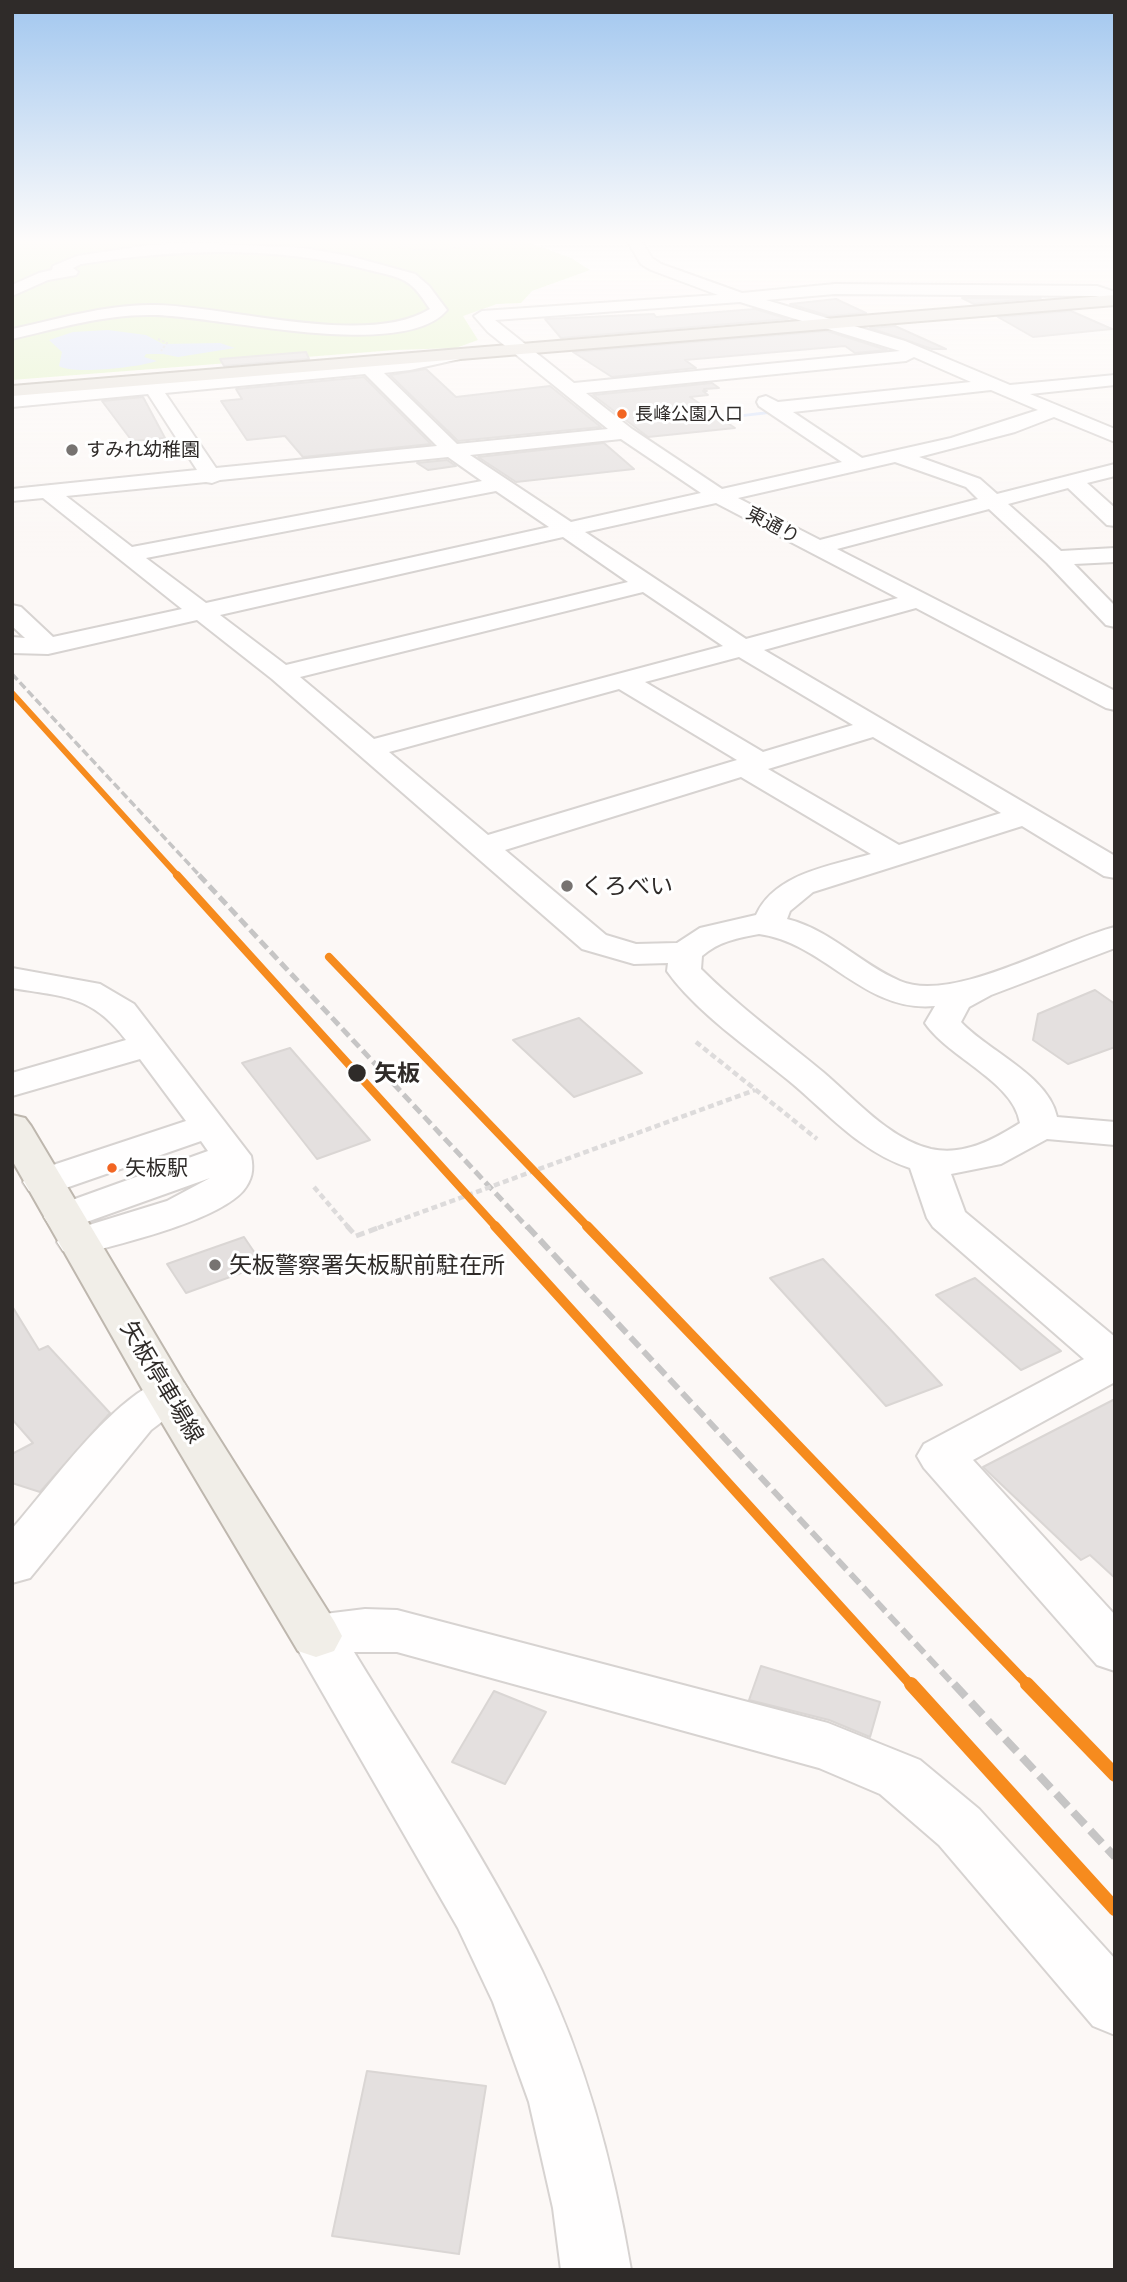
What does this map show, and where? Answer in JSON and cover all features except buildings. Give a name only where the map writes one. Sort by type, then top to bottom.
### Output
[{"type":"highway","points":[[12,391],[527,348]]},
{"type":"main road","name":"矢板停車場線","points":[[12,1125],[168,1394],[316,1636]]},
{"type":"street","points":[[905,348],[991,385],[1011,390],[1115,436]]},
{"type":"street","name":"東通り","points":[[521,349],[625,433],[719,496],[1108,695]]},
{"type":"street","points":[[12,383],[395,353],[454,355]]},
{"type":"street","points":[[571,389],[922,354]]},
{"type":"street","points":[[12,401],[410,365],[454,355]]},
{"type":"street","points":[[370,369],[452,451],[647,584],[743,648],[1115,869]]},
{"type":"street","points":[[720,374],[858,464]]},
{"type":"street","points":[[1011,390],[1115,380]]},
{"type":"street","points":[[775,408],[991,385]]},
{"type":"street","points":[[153,388],[212,477]]},
{"type":"street","points":[[875,397],[898,410]]},
{"type":"street","points":[[141,410],[166,408]]},
{"type":"street","points":[[12,645],[48,646],[897,456],[1008,428],[1055,410]]},
{"type":"street","points":[[932,430],[954,443]]},
{"type":"street","points":[[12,495],[212,477],[625,433]]},
{"type":"street","points":[[897,456],[973,483],[1055,558],[1115,620]]},
{"type":"street","points":[[817,547],[1115,470]]},
{"type":"street","points":[[1072,481],[1115,520]]},
{"type":"street","points":[[129,554],[499,484]]},
{"type":"street","points":[[49,493],[281,674],[594,942],[634,954],[685,953],[701,938],[742,926],[769,924],[801,933],[883,984],[913,996],[979,988]]},
{"type":"street","points":[[1055,558],[1115,555]]},
{"type":"street","points":[[281,674],[647,584]]},
{"type":"street","points":[[370,749],[919,600]]},
{"type":"street","points":[[12,612],[48,646]]},
{"type":"street","points":[[624,681],[895,855]]},
{"type":"street","points":[[482,846],[875,727]]},
{"type":"street","points":[[769,924],[776,907],[802,885],[1023,816]]},
{"type":"street","points":[[1040,1127],[1041,1116],[1033,1101],[953,1036],[943,1023],[955,1000],[979,988],[1115,937]]},
{"type":"street","points":[[685,953],[684,971],[709,998],[889,1145],[927,1161],[951,1163],[987,1158],[1012,1146],[1040,1127],[1115,1133]]},
{"type":"street","points":[[12,978],[72,986],[105,999],[122,1012],[215,1133],[234,1171],[229,1182],[191,1205],[54,1201]]},
{"type":"street","points":[[12,1086],[149,1045]]},
{"type":"street","points":[[54,1201],[215,1133]]},
{"type":"street","points":[[927,1161],[947,1218],[1115,1361],[941,1456],[1115,1650]]},
{"type":"street","points":[[12,1564],[135,1418],[168,1394]]},
{"type":"street","points":[[596,2270],[587,2208],[561,2102],[522,1994],[479,1909],[316,1636],[365,1630],[397,1631],[828,1747],[900,1777],[960,1827],[1115,2006]]},
{"type":"path","points":[[159,354],[163,348]]},
{"type":"path","points":[[696,1042],[817,1139]]},
{"type":"path","points":[[314,1187],[356,1237],[755,1090]]},
{"type":"green space","points":[[12,348],[441,348],[395,350],[12,380]]},
{"type":"water","points":[[58,348],[232,348],[178,357],[146,354],[144,357],[157,361],[122,368],[92,370],[66,369],[59,366],[62,352]]},
{"type":"waterway","points":[[706,419],[785,411]]},
{"type":"railway","points":[[12,674],[201,877]]},
{"type":"railway","points":[[199,875],[528,1228]]},
{"type":"railway","points":[[527,1226],[955,1686]]},
{"type":"railway","points":[[954,1684],[1115,1857]]},
{"type":"transit line","points":[[12,693],[1115,1909]]},
{"type":"transit line","points":[[329,957],[1115,1775]]},
{"type":"place","name":"長峰公園入口","points":[[622,414]]},
{"type":"place","name":"すみれ幼稚園","points":[[72,450]]},
{"type":"place","name":"くろべい","points":[[567,886]]},
{"type":"place","name":"矢板","points":[[357,1073]]},
{"type":"place","name":"矢板駅","points":[[112,1168]]},
{"type":"place","name":"矢板警察署矢板駅前駐在所","points":[[215,1265]]}]
